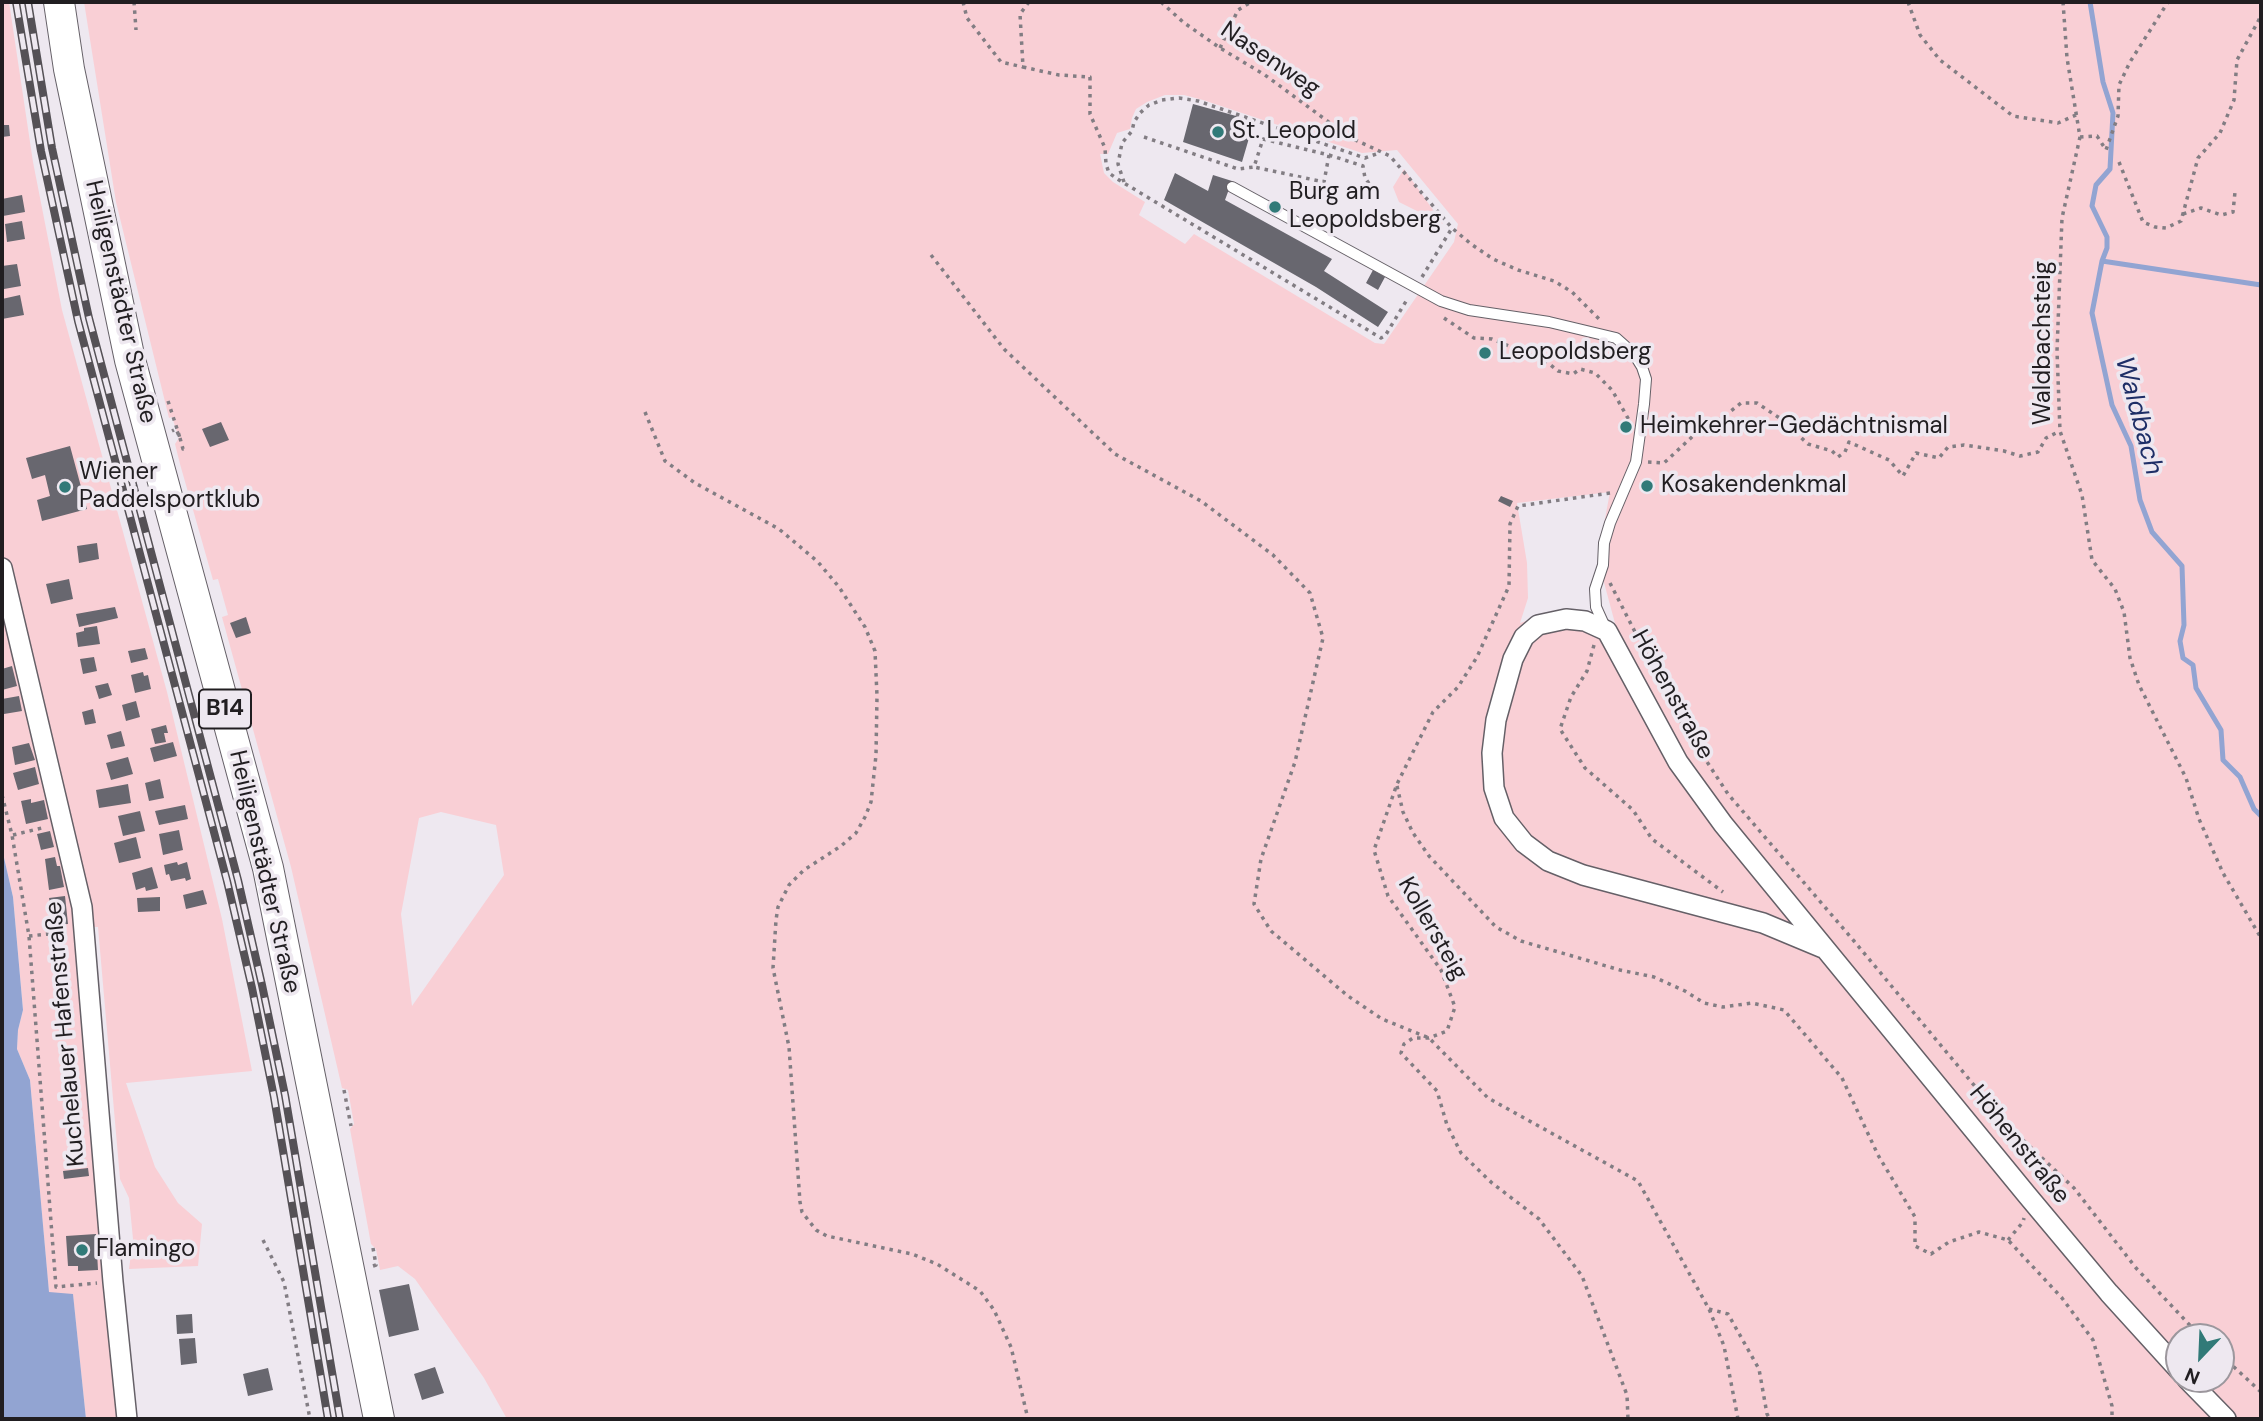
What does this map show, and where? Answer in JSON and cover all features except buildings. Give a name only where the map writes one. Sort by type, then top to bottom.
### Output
[{"type":"main road","name":"Heiligenstädter Straße","points":[[59,2],[69,68],[130,360],[268,869],[379,1419]]},
{"type":"street","name":"Kuchelauer Hafenstraße","points":[[2,568],[82,907],[127,1419]]},
{"type":"street","name":"Höhenstraße","points":[[1824,948],[1763,923],[1583,876],[1548,861],[1524,843],[1504,818],[1494,788],[1492,754],[1496,720],[1513,659],[1524,637],[1547,621],[1566,619],[1585,621],[1607,631],[1678,762],[1723,824],[2068,1244],[2165,1354]]},
{"type":"street","points":[[2201,1393],[2226,1419]]},
{"type":"lane","points":[[1232,187],[1441,301],[1469,310],[1549,322],[1616,338],[1634,354],[1646,379],[1636,462],[1604,543],[1603,565],[1595,589],[1596,607],[1607,631]]},
{"type":"path","points":[[134,2],[136,30]]},
{"type":"path","points":[[962,2],[967,18],[1000,62],[1059,75],[1090,76],[1090,114],[1105,148],[1109,173],[1381,338],[1387,333]]},
{"type":"path","points":[[1023,67],[1020,13],[1029,2]]},
{"type":"path","name":"Nasenweg","points":[[1161,2],[1183,22],[1265,75],[1349,137],[1390,156],[1452,228],[1493,259],[1554,281],[1572,292],[1616,338]]},
{"type":"path","points":[[1220,48],[1238,10],[1251,2]]},
{"type":"path","points":[[1908,2],[1920,35],[1940,60],[2013,116],[2058,123],[2078,114]]},
{"type":"path","name":"Waldbachsteig","points":[[2063,2],[2067,58],[2080,137],[2062,218],[2057,351],[2060,431],[2082,495],[2092,560],[2115,589],[2124,612],[2130,658],[2139,685],[2186,778],[2199,819],[2223,873],[2261,938]]},
{"type":"path","points":[[2080,137],[2096,136],[2106,150],[2118,116],[2119,85],[2130,62],[2168,2]]},
{"type":"path","points":[[2119,162],[2143,222],[2166,228],[2181,221],[2198,158],[2220,133],[2234,100],[2238,60],[2261,16]]},
{"type":"path","points":[[1125,184],[1118,164],[1122,143],[1132,131],[1140,113],[1149,105],[1162,100],[1179,98],[1198,101],[1365,158],[1379,153]]},
{"type":"path","points":[[1144,137],[1238,169],[1254,167],[1324,182],[1329,155]]},
{"type":"path","points":[[1254,167],[1263,139],[1363,166],[1365,178],[1371,186]]},
{"type":"path","points":[[2183,214],[2201,208],[2221,215],[2233,212],[2235,192]]},
{"type":"path","points":[[931,255],[1004,349],[1115,454],[1201,501],[1273,555],[1310,593],[1323,638],[1295,762],[1261,859],[1254,904],[1271,931],[1349,996],[1382,1019],[1429,1038],[1488,1098],[1637,1181],[1709,1309],[1724,1346],[1738,1419]]},
{"type":"path","points":[[1442,316],[1474,338],[1492,339],[1547,362],[1558,371],[1573,374],[1580,369],[1595,373],[1612,390],[1628,420],[1642,422]]},
{"type":"path","points":[[168,401],[172,417]]},
{"type":"path","points":[[1636,462],[1664,463],[1693,436],[1708,429],[1741,403],[1757,403],[1781,419],[1808,444],[1832,451],[1838,457],[1845,452],[1849,442],[1866,452],[1889,460],[1903,476],[1916,453],[1939,458],[1948,447],[1964,445],[2020,456],[2038,452],[2046,438],[2060,431]]},
{"type":"path","points":[[645,412],[665,461],[695,483],[779,529],[818,562],[839,587],[865,627],[875,651],[876,755],[868,810],[856,833],[804,870],[789,885],[778,907],[776,920],[773,968],[789,1047],[802,1212],[816,1230],[827,1236],[912,1254],[937,1264],[980,1291],[994,1310],[1011,1347],[1028,1419]]},
{"type":"path","points":[[180,438],[183,449],[188,448]]},
{"type":"path","name":"Kollersteig","points":[[1623,491],[1518,506],[1510,524],[1508,586],[1503,598],[1477,657],[1458,687],[1433,712],[1397,784],[1374,850],[1388,896],[1441,970],[1455,1007],[1447,1031],[1429,1038],[1413,1038],[1404,1044],[1401,1053],[1437,1091],[1447,1125],[1461,1153],[1492,1183],[1539,1219],[1581,1276],[1627,1395],[1629,1419]]},
{"type":"path","points":[[1603,565],[1608,580],[1681,722],[1728,794],[2008,1126],[2074,1188],[2136,1268],[2188,1323]]},
{"type":"path","points":[[1607,631],[1592,647],[1587,671],[1571,697],[1560,729],[1586,768],[1633,810],[1652,839],[1732,896]]},
{"type":"path","points":[[1397,784],[1403,812],[1429,856],[1496,926],[1521,941],[1620,970],[1654,977],[1713,1005],[1723,1007],[1752,1003],[1784,1010],[1842,1078],[1878,1155],[1915,1217],[1915,1246],[1930,1254],[1949,1242],[1979,1232],[2008,1240],[2062,1298],[2093,1340],[2112,1406],[2112,1419]]},
{"type":"path","points":[[2,796],[12,835],[29,936],[56,1287],[113,1282]]},
{"type":"path","points":[[12,835],[61,823]]},
{"type":"path","points":[[29,936],[84,930]]},
{"type":"path","points":[[344,1090],[351,1126]]},
{"type":"path","points":[[263,1240],[284,1282],[310,1419]]},
{"type":"path","points":[[373,1248],[376,1265],[373,1266]]},
{"type":"path","points":[[1709,1309],[1728,1314],[1759,1369],[1770,1419]]},
{"type":"path","points":[[2235,1368],[2261,1392]]},
{"type":"shaded area","points":[[2,2],[9,2],[33,162],[62,310],[167,692],[222,919],[252,1071],[126,1083],[155,1167],[178,1203],[202,1224],[198,1266],[129,1269],[133,1239],[129,1198],[120,1179],[98,927],[73,927],[117,1419],[86,1419],[73,1295],[49,1293],[30,1080],[17,1049],[23,1010],[13,897],[2,849]]},
{"type":"shaded area","points":[[84,2],[2261,2],[2261,1419],[507,1419],[484,1378],[415,1279],[398,1266],[380,1270],[376,1249],[371,1244],[350,1129],[354,1124],[348,1090],[342,1088],[291,867],[222,617],[228,615],[218,579],[213,580],[175,444],[179,438],[172,417],[169,418],[116,202]],"holes":[[[1165,95],[1184,95],[1203,100],[1362,153],[1397,150],[1458,224],[1454,242],[1384,344],[1375,343],[1194,234],[1185,244],[1139,215],[1145,202],[1113,182],[1104,173],[1100,154],[1108,154],[1117,133],[1130,129],[1136,109]],[[1610,492],[1599,564],[1616,627],[1532,619],[1520,623],[1528,598],[1527,563],[1517,503]],[[441,812],[496,825],[504,875],[412,1006],[401,914],[419,818]]]},
{"type":"shaded area","points":[[1404,169],[1443,224],[1399,202],[1393,187]]},
{"type":"water","points":[[2,849],[13,897],[23,1010],[17,1049],[30,1080],[49,1292],[73,1294],[86,1419],[2,1419]]},
{"type":"waterway","name":"Waldbach","points":[[2090,2],[2103,82],[2113,113],[2110,169],[2096,185],[2092,206],[2107,237],[2107,248],[2092,313],[2112,405],[2131,446],[2140,500],[2152,532],[2182,566],[2184,625],[2180,641],[2183,658],[2193,665],[2196,688],[2221,730],[2223,760],[2240,777],[2254,809],[2261,816]]},
{"type":"waterway","points":[[2102,261],[2261,285]]},
{"type":"railway","points":[[16,2],[41,151],[78,321],[227,881],[252,988],[274,1097],[328,1419]]},
{"type":"railway","points":[[28,2],[52,148],[89,318],[238,880],[262,985],[285,1095],[340,1419]]},
{"type":"place","name":"St. Leopold","points":[[1218,132]]},
{"type":"place","name":"Burg am Leopoldsberg","points":[[1275,207]]},
{"type":"place","name":"Leopoldsberg","points":[[1485,353]]},
{"type":"place","name":"Heimkehrer-Gedächtnismal","points":[[1626,427]]},
{"type":"place","name":"Kosakendenkmal","points":[[1647,486]]},
{"type":"place","name":"Wiener Paddelsportklub","points":[[65,487]]},
{"type":"place","name":"Flamingo","points":[[82,1250]]}]
